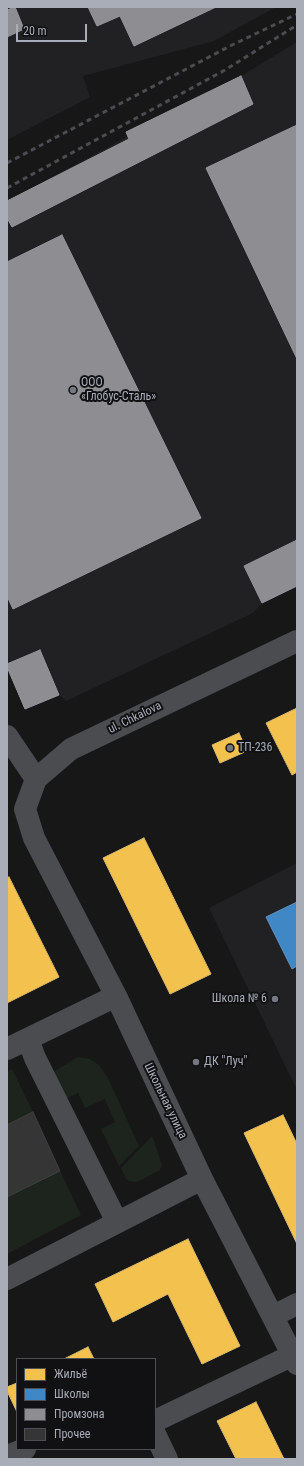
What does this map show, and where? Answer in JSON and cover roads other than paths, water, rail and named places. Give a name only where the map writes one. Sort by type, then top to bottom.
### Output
[{"type":"street","name":"ul. Chkalova","points":[[34,838],[25,809],[36,779],[71,749],[297,641]]},
{"type":"street","points":[[7,736],[36,779]]},
{"type":"street","name":"Школьная улица","points":[[34,838],[116,996],[202,1179],[295,1360]]},
{"type":"street","points":[[7,1049],[116,996]]},
{"type":"street","points":[[28,1039],[35,1058],[118,1222]]},
{"type":"street","points":[[7,1279],[202,1179]]},
{"type":"street","points":[[273,1316],[297,1304]]},
{"type":"street","points":[[156,1421],[295,1360]]},
{"type":"street","points":[[156,1436],[167,1459]]},
{"type":"street","points":[[7,1456],[22,1450]]},
{"type":"railway","points":[[7,163],[232,45],[297,14]]},
{"type":"railway","points":[[7,188],[225,70],[297,25]]},
{"type":"place","name":"ООО «Глобус-Сталь»","points":[[73,390]]},
{"type":"place","name":"ТП-236","points":[[230,748]]},
{"type":"place","name":"Школа № 6","points":[[275,999]]},
{"type":"place","name":"ДК \"Луч\"","points":[[196,1062]]}]
